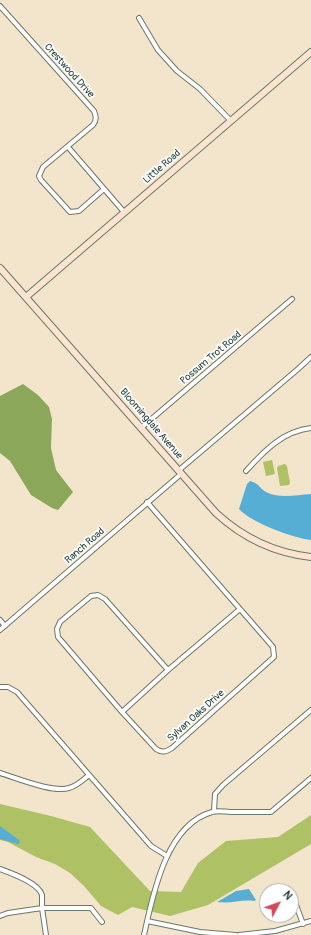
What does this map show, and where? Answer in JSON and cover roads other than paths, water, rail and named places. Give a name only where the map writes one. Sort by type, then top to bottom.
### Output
[{"type":"street","name":"Crestwood Drive","points":[[0,6],[94,111],[96,121],[68,147]]},
{"type":"street","points":[[139,18],[158,50],[177,71],[200,89],[231,121]]},
{"type":"street","name":"Little Road","points":[[26,297],[311,52]]},
{"type":"street","points":[[104,189],[79,211],[70,212],[40,180],[39,176],[43,167],[68,147],[124,212]]},
{"type":"street","name":"Bloomingdale Avenue","points":[[0,268],[213,509],[239,531],[256,541],[274,549],[311,557]]},
{"type":"street","name":"Possum Trot Road","points":[[141,428],[292,299]]},
{"type":"street","name":"Ranch Road","points":[[0,630],[311,357]]},
{"type":"street","points":[[246,471],[259,456],[278,440],[291,433],[311,428]]},
{"type":"street","name":"Sylvan Oaks Drive","points":[[147,502],[273,647],[274,657],[166,752],[156,749],[122,712],[58,637],[57,629],[60,622],[91,596],[98,595],[105,599],[168,670]]},
{"type":"street","points":[[122,712],[168,670],[240,609]]},
{"type":"street","points":[[0,620],[5,626]]},
{"type":"street","points":[[0,687],[8,687],[17,692],[151,846],[167,856]]},
{"type":"street","points":[[214,811],[216,794],[223,785],[311,710]]},
{"type":"street","points":[[0,773],[53,789],[62,790],[79,783],[89,775]]},
{"type":"street","points":[[144,935],[156,884],[167,856],[186,826],[197,818],[214,811],[271,812],[311,778]]},
{"type":"street","points":[[0,869],[32,883],[39,889],[42,895],[42,908],[46,935]]},
{"type":"street","points":[[0,916],[8,913],[42,908],[91,908],[102,922]]},
{"type":"street","points":[[299,913],[303,924]]},
{"type":"street","points":[[147,921],[208,933],[238,935],[260,934],[311,921]]},
{"type":"water","points":[[250,481],[271,494],[288,496],[311,494],[311,540],[303,539],[273,529],[253,519],[239,509],[247,484]]},
{"type":"water","points":[[0,826],[19,840],[20,843],[18,844],[0,839]]},
{"type":"water","points":[[249,889],[256,900],[217,902],[236,891]]}]
